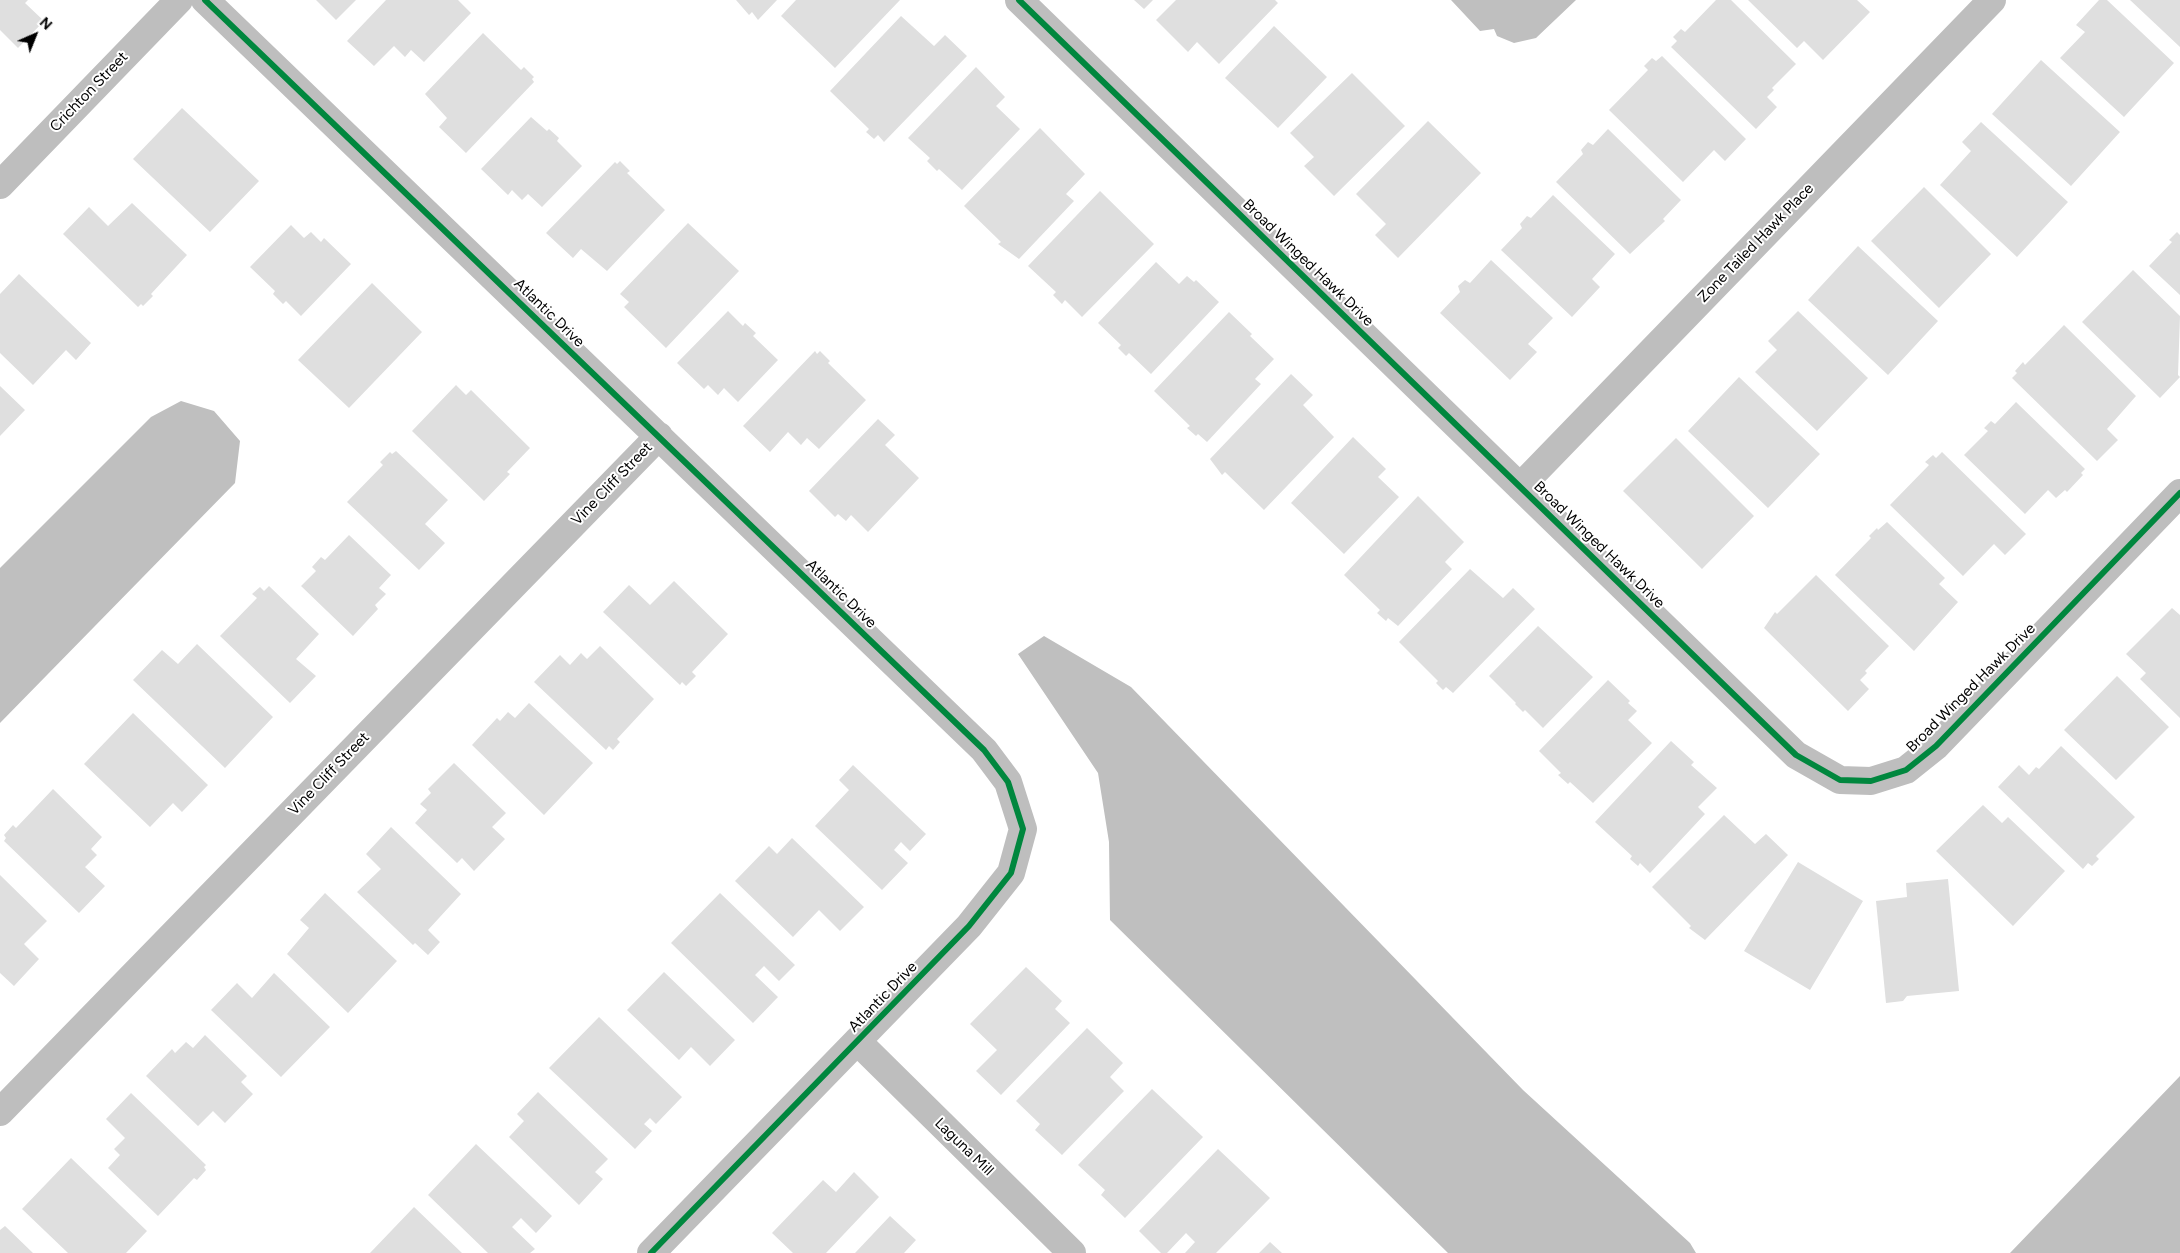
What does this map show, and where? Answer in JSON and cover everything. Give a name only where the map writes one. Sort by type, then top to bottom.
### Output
[{"type":"street","name":"Crichton Street","points":[[0,185],[179,0]]},
{"type":"street","name":"Atlantic Drive","points":[[205,0],[984,750],[1008,782],[1023,829],[1011,873],[969,926],[651,1253]]},
{"type":"street","name":"Broad Winged Hawk Drive","points":[[1019,0],[1796,755],[1840,780],[1871,782],[1906,770],[1936,746],[2180,493]]},
{"type":"street","name":"Zone Tailed Hawk Place","points":[[1520,486],[1992,0]]},
{"type":"street","name":"Vine Cliff Street","points":[[0,1112],[658,436]]},
{"type":"street","name":"Laguna Mill","points":[[857,1042],[1072,1253]]},
{"type":"shaded area","points":[[1451,0],[1576,0],[1536,38],[1514,43],[1497,36],[1494,29],[1480,31]]},
{"type":"shaded area","points":[[181,401],[214,411],[240,441],[235,483],[0,723],[0,568],[151,417]]},
{"type":"shaded area","points":[[1044,636],[1131,687],[1523,1090],[1690,1243],[1696,1253],[1448,1253],[1110,920],[1109,842],[1098,773],[1018,654]]},
{"type":"shaded area","points":[[2180,1076],[2180,1253],[2010,1253]]},
{"type":"building","points":[[0,0],[28,0],[25,3],[44,21],[18,48],[0,30]]},
{"type":"building","points":[[316,0],[356,0],[336,20]]},
{"type":"building","points":[[386,0],[458,0],[471,13],[424,62],[411,50],[405,57],[394,46],[374,66],[347,41]]},
{"type":"building","points":[[736,0],[777,0],[758,20],[752,12],[749,15]]},
{"type":"building","points":[[796,0],[900,0],[835,68],[781,16]]},
{"type":"building","points":[[1134,0],[1153,0],[1144,9]]},
{"type":"building","points":[[1176,0],[1275,0],[1278,3],[1219,64],[1197,42],[1188,52],[1156,20]]},
{"type":"building","points":[[1716,0],[1731,0],[1796,64],[1772,88],[1774,90],[1767,97],[1777,107],[1756,129],[1671,47],[1677,41],[1673,37],[1681,29],[1685,32]]},
{"type":"building","points":[[1748,0],[1857,0],[1870,12],[1823,60],[1804,41],[1797,48]]},
{"type":"building","points":[[2099,0],[2107,0],[2174,63],[2124,117],[2060,58],[2085,32],[2076,25]]},
{"type":"building","points":[[2130,0],[2180,0],[2180,47]]},
{"type":"building","points":[[901,16],[934,46],[945,35],[967,56],[884,142],[878,135],[874,139],[866,132],[869,129],[830,91]]},
{"type":"building","points":[[1274,26],[1327,77],[1278,128],[1225,78]]},
{"type":"building","points":[[483,33],[521,70],[524,67],[534,77],[532,79],[534,82],[466,153],[439,127],[447,118],[425,94]]},
{"type":"building","points":[[1662,56],[1746,139],[1725,161],[1714,150],[1683,182],[1609,110],[1648,70],[1644,66],[1652,58],[1656,61]]},
{"type":"building","points":[[2041,60],[2120,132],[2071,186],[1992,114]]},
{"type":"building","points":[[976,67],[1005,97],[996,106],[1020,129],[962,190],[939,169],[937,171],[927,161],[930,158],[908,138]]},
{"type":"building","points":[[1352,73],[1405,126],[1334,196],[1304,166],[1314,157],[1290,133]]},
{"type":"building","points":[[182,108],[259,181],[210,232],[133,159]]},
{"type":"building","points":[[531,117],[547,131],[549,129],[559,138],[557,141],[582,166],[542,207],[528,194],[522,200],[512,190],[508,195],[481,169]]},
{"type":"building","points":[[1428,121],[1481,173],[1398,258],[1375,235],[1386,224],[1356,194]]},
{"type":"building","points":[[1981,122],[2068,202],[2017,257],[1940,185],[1971,151],[1962,142]]},
{"type":"building","points":[[1040,128],[1085,174],[1066,194],[1074,201],[1019,259],[998,244],[1001,242],[964,206]]},
{"type":"building","points":[[1608,129],[1681,200],[1663,219],[1665,221],[1630,254],[1556,182],[1583,154],[1581,150],[1588,142],[1593,145]]},
{"type":"building","points":[[620,161],[630,171],[627,173],[665,210],[607,271],[581,249],[573,258],[546,233],[615,162],[617,164]]},
{"type":"building","points":[[1924,187],[1991,254],[1939,308],[1871,241]]},
{"type":"building","points":[[1100,191],[1154,244],[1082,317],[1065,300],[1062,304],[1053,295],[1056,292],[1028,266]]},
{"type":"building","points":[[1553,195],[1615,254],[1592,279],[1600,287],[1572,317],[1501,250],[1522,228],[1520,224],[1527,216],[1531,218]]},
{"type":"building","points":[[132,203],[187,255],[151,294],[153,296],[143,306],[141,304],[138,307],[63,234],[89,207],[108,226]]},
{"type":"building","points":[[688,223],[739,271],[666,348],[624,307],[629,302],[620,294]]},
{"type":"building","points":[[291,225],[304,238],[311,232],[321,242],[324,238],[351,264],[301,316],[286,301],[283,304],[273,294],[275,291],[250,267]]},
{"type":"building","points":[[2177,232],[2180,235],[2180,295],[2149,266],[2172,242],[2169,240]]},
{"type":"building","points":[[1858,246],[1938,321],[1888,375],[1808,300]]},
{"type":"building","points":[[1491,260],[1553,318],[1528,344],[1537,352],[1510,380],[1440,313],[1460,292],[1458,286],[1465,280],[1470,283]]},
{"type":"building","points":[[1156,262],[1179,284],[1187,276],[1194,282],[1196,280],[1219,302],[1151,374],[1129,353],[1126,356],[1118,348],[1121,345],[1098,323]]},
{"type":"building","points":[[2133,270],[2180,316],[2178,375],[2180,377],[2160,398],[2082,322]]},
{"type":"building","points":[[19,274],[91,343],[76,360],[66,350],[33,385],[0,353],[0,294]]},
{"type":"building","points":[[372,283],[422,332],[349,408],[298,360]]},
{"type":"building","points":[[728,311],[743,326],[745,323],[756,333],[753,336],[778,360],[738,402],[724,388],[718,395],[708,385],[704,389],[677,363]]},
{"type":"building","points":[[1798,311],[1868,378],[1817,431],[1755,372],[1777,350],[1768,341]]},
{"type":"building","points":[[1229,312],[1274,359],[1255,379],[1261,384],[1207,442],[1187,428],[1190,426],[1154,391]]},
{"type":"building","points":[[2064,325],[2136,396],[2107,429],[2118,440],[2097,461],[2012,378],[2023,362],[2025,365]]},
{"type":"building","points":[[815,351],[817,354],[820,351],[830,361],[828,363],[866,400],[819,449],[807,438],[801,445],[788,432],[770,452],[743,426]]},
{"type":"building","points":[[1291,374],[1313,395],[1303,405],[1334,437],[1264,510],[1225,472],[1222,475],[1210,459]]},
{"type":"building","points":[[1739,377],[1820,454],[1768,508],[1688,431]]},
{"type":"building","points":[[456,385],[466,395],[471,390],[530,448],[507,472],[510,474],[484,501],[412,431]]},
{"type":"building","points":[[0,386],[25,410],[0,436]]},
{"type":"building","points":[[2016,402],[2085,469],[2081,473],[2083,475],[2067,492],[2065,490],[2056,498],[2048,490],[2025,514],[1964,455],[1988,431],[1984,428],[1991,421],[1995,424]]},
{"type":"building","points":[[878,419],[895,435],[885,445],[919,478],[868,532],[851,515],[846,521],[838,514],[835,517],[809,491]]},
{"type":"building","points":[[1353,437],[1386,469],[1378,477],[1399,497],[1344,554],[1291,503]]},
{"type":"building","points":[[1676,438],[1754,516],[1702,569],[1623,491]]},
{"type":"building","points":[[396,451],[448,500],[425,524],[445,543],[419,570],[347,502],[383,465],[380,462],[390,452],[392,454]]},
{"type":"building","points":[[1942,452],[2026,534],[2005,555],[1994,544],[1963,576],[1890,505],[1929,465],[1925,462],[1933,455],[1936,458]]},
{"type":"building","points":[[1418,496],[1464,542],[1445,562],[1452,569],[1398,626],[1388,618],[1386,621],[1377,613],[1380,610],[1344,575]]},
{"type":"building","points":[[1887,522],[1945,578],[1939,584],[1958,602],[1914,651],[1835,575],[1871,538],[1869,536]]},
{"type":"building","points":[[349,535],[391,575],[379,588],[386,594],[375,605],[378,609],[353,636],[301,586],[316,571],[312,567],[321,557],[325,560]]},
{"type":"building","points":[[1470,569],[1503,598],[1513,588],[1535,609],[1453,693],[1446,687],[1443,690],[1436,683],[1438,681],[1399,642]]},
{"type":"building","points":[[1816,575],[1889,646],[1865,671],[1867,673],[1860,680],[1869,689],[1848,711],[1764,628],[1775,612],[1777,614]]},
{"type":"building","points":[[674,581],[728,634],[692,672],[696,676],[686,686],[682,682],[680,685],[603,612],[629,585],[650,605]]},
{"type":"building","points":[[269,586],[319,634],[296,659],[316,676],[290,703],[220,636],[257,598],[252,594],[260,587],[264,591]]},
{"type":"building","points":[[2172,608],[2180,615],[2180,718],[2140,679],[2146,673],[2126,654]]},
{"type":"building","points":[[1538,626],[1593,677],[1543,728],[1525,710],[1523,712],[1489,676]]},
{"type":"building","points":[[197,644],[273,717],[225,768],[133,680],[162,650],[178,664]]},
{"type":"building","points":[[600,646],[654,699],[617,739],[620,742],[613,750],[609,746],[606,750],[534,682],[560,655],[570,665],[581,653],[587,659]]},
{"type":"building","points":[[2117,676],[2169,727],[2116,780],[2064,730]]},
{"type":"building","points":[[1608,680],[1630,701],[1628,703],[1637,711],[1628,720],[1652,743],[1593,803],[1570,782],[1568,784],[1558,775],[1561,773],[1539,751]]},
{"type":"building","points":[[529,703],[593,763],[544,815],[472,745],[497,718],[500,721],[508,712],[515,718]]},
{"type":"building","points":[[133,713],[208,785],[182,812],[173,803],[150,827],[84,764]]},
{"type":"building","points":[[1671,741],[1694,762],[1691,765],[1717,788],[1698,807],[1705,814],[1650,873],[1640,863],[1638,866],[1630,859],[1632,856],[1595,822]]},
{"type":"building","points":[[2061,746],[2135,817],[2096,856],[2099,859],[2092,866],[2088,863],[2083,869],[1998,787],[2019,765],[2029,775],[2036,767],[2039,769]]},
{"type":"building","points":[[454,763],[506,813],[492,827],[505,839],[474,871],[462,858],[457,863],[415,823],[427,810],[420,804],[431,793],[428,789]]},
{"type":"building","points":[[853,765],[926,834],[910,851],[901,842],[894,850],[908,863],[882,890],[815,826],[849,790],[839,780]]},
{"type":"building","points":[[53,789],[102,837],[91,849],[97,855],[85,867],[105,886],[79,913],[4,841],[6,838],[4,835],[13,825],[16,828]]},
{"type":"building","points":[[1983,805],[2002,823],[2008,817],[2065,871],[2013,926],[1936,851]]},
{"type":"building","points":[[1724,815],[1755,844],[1766,834],[1788,855],[1705,940],[1689,928],[1691,926],[1652,887]]},
{"type":"building","points":[[391,827],[461,894],[428,930],[440,942],[428,955],[415,943],[413,945],[357,892],[381,869],[366,854]]},
{"type":"building","points":[[792,838],[864,907],[840,931],[819,910],[793,937],[735,881],[769,846],[777,854]]},
{"type":"building","points":[[1798,862],[1863,901],[1810,990],[1744,951]]},
{"type":"building","points":[[0,875],[47,921],[24,944],[39,959],[14,986],[0,973]]},
{"type":"building","points":[[1948,879],[1959,991],[1907,996],[1903,1001],[1886,1003],[1876,901],[1907,897],[1906,883]]},
{"type":"building","points":[[325,893],[397,961],[348,1013],[287,954],[309,928],[300,920]]},
{"type":"building","points":[[720,893],[795,965],[779,981],[764,966],[755,975],[778,997],[753,1023],[671,943]]},
{"type":"building","points":[[1026,967],[1062,1001],[1055,1009],[1070,1023],[1001,1095],[976,1071],[997,1050],[970,1024]]},
{"type":"building","points":[[664,972],[735,1040],[710,1066],[691,1047],[679,1060],[627,1010]]},
{"type":"building","points":[[274,973],[330,1027],[281,1077],[211,1010],[237,983],[252,998]]},
{"type":"building","points":[[599,1017],[682,1097],[656,1124],[650,1118],[644,1124],[652,1131],[635,1149],[549,1068]]},
{"type":"building","points":[[1087,1028],[1123,1063],[1110,1077],[1124,1091],[1062,1155],[1035,1130],[1040,1124],[1016,1101]]},
{"type":"building","points":[[205,1035],[247,1076],[241,1082],[253,1094],[225,1123],[213,1111],[198,1126],[146,1076],[172,1049],[175,1053],[186,1042],[193,1048]]},
{"type":"building","points":[[1152,1089],[1203,1137],[1125,1218],[1101,1195],[1105,1190],[1078,1165]]},
{"type":"building","points":[[538,1092],[608,1159],[595,1172],[603,1179],[579,1205],[509,1137],[524,1121],[517,1114]]},
{"type":"building","points":[[131,1093],[206,1165],[204,1167],[206,1170],[197,1180],[194,1178],[158,1216],[108,1168],[120,1155],[114,1149],[125,1138],[106,1119]]},
{"type":"building","points":[[476,1144],[552,1216],[536,1233],[521,1218],[512,1227],[535,1249],[530,1253],[488,1253],[428,1195]]},
{"type":"building","points":[[1218,1149],[1270,1198],[1216,1253],[1185,1253],[1195,1242],[1186,1233],[1167,1253],[1161,1253],[1139,1231]]},
{"type":"building","points":[[71,1158],[147,1231],[126,1253],[68,1253],[22,1209]]},
{"type":"building","points":[[854,1172],[879,1197],[826,1253],[793,1253],[772,1233],[823,1180],[836,1192]]},
{"type":"building","points":[[414,1207],[462,1253],[370,1253]]},
{"type":"building","points":[[890,1216],[916,1240],[904,1253],[855,1253]]},
{"type":"building","points":[[5,1226],[33,1253],[0,1253],[0,1230]]},
{"type":"building","points":[[1270,1242],[1282,1253],[1259,1253]]},
{"type":"cycle path","points":[[205,0],[984,750],[1008,782],[1023,829],[1011,873],[969,926],[651,1253]]},
{"type":"cycle path","points":[[1019,0],[1796,755],[1840,780],[1871,781],[1906,770],[1936,746],[2180,493]]}]
